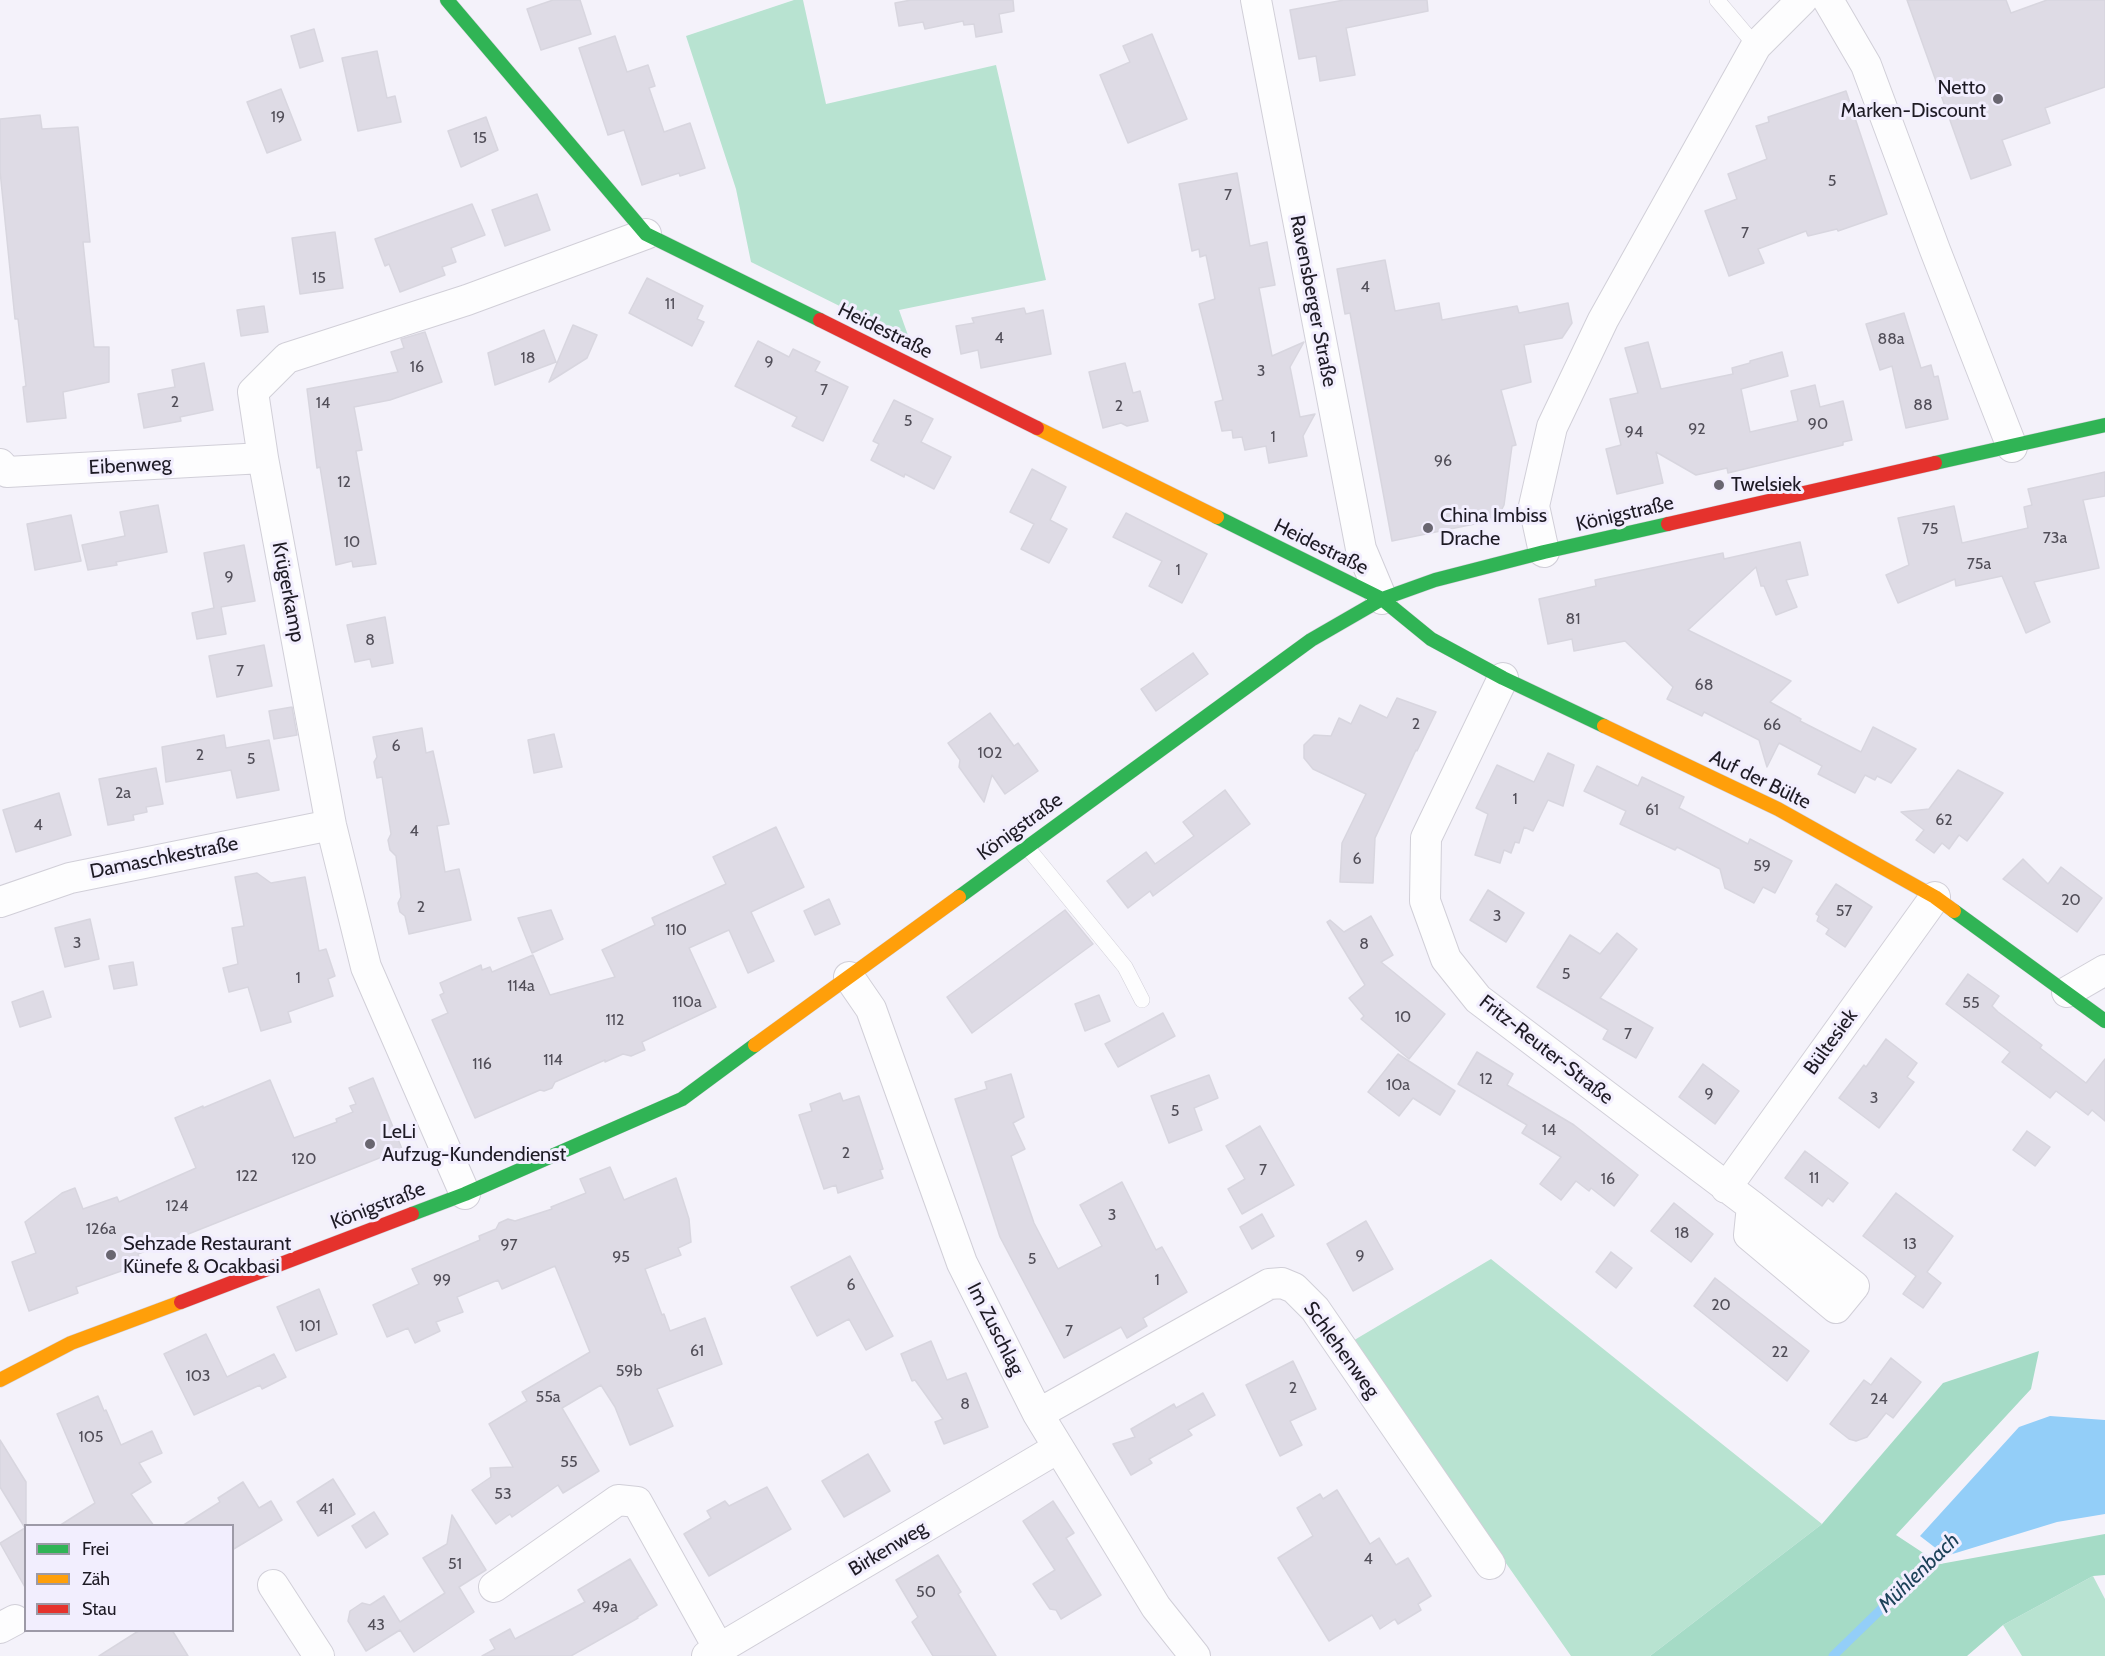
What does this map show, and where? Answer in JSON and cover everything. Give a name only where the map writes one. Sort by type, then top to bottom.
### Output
[{"type":"main road","name":"Heidestraße","points":[[447,0],[646,234],[1383,599]]},
{"type":"main road","name":"Königstraße","points":[[0,1380],[71,1343],[465,1194],[682,1099],[1311,640],[1383,599],[1435,580],[1544,552],[2105,425]]},
{"type":"main road","name":"Auf der Bülte","points":[[1383,599],[1431,639],[1503,678],[1778,809],[1935,897],[2105,1021]]},
{"type":"street","name":"Ravensberger Straße","points":[[1256,0],[1361,549],[1383,599]]},
{"type":"street","points":[[1544,552],[1534,506],[1552,427],[1603,320],[1756,46],[1802,0]]},
{"type":"street","points":[[1828,0],[1866,65],[2012,447]]},
{"type":"street","name":"Krügerkamp","points":[[465,1194],[366,967],[332,825],[263,458],[253,392],[287,358],[467,300],[646,234]]},
{"type":"street","name":"Eibenweg","points":[[0,464],[7,472],[263,458]]},
{"type":"street","name":"Fritz-Reuter-Straße","points":[[1503,678],[1426,838],[1425,902],[1446,959],[1478,999],[1752,1206]]},
{"type":"street","name":"Damaschkestraße","points":[[0,902],[70,878],[332,825]]},
{"type":"street","name":"Bültesiek","points":[[1726,1188],[1935,897]]},
{"type":"street","points":[[2067,992],[2105,970]]},
{"type":"street","name":"Im Zuschlag","points":[[849,977],[871,1009],[962,1263],[1038,1414],[1156,1607],[1194,1656]]},
{"type":"street","name":"Schlehenweg","points":[[1038,1414],[1269,1284],[1282,1283],[1294,1288],[1315,1309],[1490,1564]]},
{"type":"street","name":"Birkenweg","points":[[494,1587],[618,1500],[638,1502],[713,1652],[1058,1448]]},
{"type":"street","points":[[273,1585],[319,1656]]},
{"type":"lane","points":[[1717,0],[1756,46]]},
{"type":"lane","points":[[1027,847],[1125,967],[1142,1000]]},
{"type":"green space","points":[[794,0],[803,0],[826,104],[996,65],[1046,280],[899,310],[910,341],[751,262],[736,189],[686,36]]},
{"type":"green space","points":[[1491,1259],[1822,1524],[1650,1656],[1571,1656],[1351,1342]]},
{"type":"green space","points":[[2039,1351],[2031,1389],[1896,1535],[1940,1564],[2105,1534],[2105,1575],[2093,1576],[2003,1625],[1967,1656],[1650,1656],[1822,1524],[1943,1383]]},
{"type":"green space","points":[[2093,1576],[2105,1599],[2105,1656],[2022,1656],[2003,1625]]},
{"type":"water","points":[[2050,1416],[2105,1420],[2105,1514],[2057,1522],[1946,1556],[1920,1536],[2019,1427]]},
{"type":"building","points":[[553,0],[580,0],[591,34],[541,50],[527,9]]},
{"type":"building","points":[[911,0],[1013,0],[1014,11],[999,14],[1002,32],[976,37],[974,24],[964,25],[963,21],[925,29],[923,22],[899,26],[895,3]]},
{"type":"building","points":[[1344,0],[1427,0],[1428,11],[1346,28],[1355,75],[1320,81],[1316,56],[1299,59],[1290,10]]},
{"type":"building","points":[[1907,0],[2006,0],[2011,13],[2047,0],[2105,0],[2105,87],[2045,108],[2050,123],[2002,140],[2011,165],[1971,179]]},
{"type":"building","points":[[314,29],[323,61],[300,68],[291,36]]},
{"type":"building","points":[[1152,34],[1187,119],[1128,143],[1100,75],[1130,62],[1123,46]]},
{"type":"building","points":[[615,36],[627,72],[648,65],[655,86],[649,88],[664,132],[690,123],[705,168],[680,176],[679,173],[642,185],[624,130],[608,135],[579,48]]},
{"type":"building","points":[[377,51],[387,98],[395,96],[401,122],[358,131],[342,58]]},
{"type":"building","points":[[281,89],[301,140],[267,153],[247,102]]},
{"type":"building","points":[[1846,91],[1887,214],[1838,231],[1837,229],[1808,236],[1806,231],[1758,249],[1764,263],[1729,276],[1705,211],[1737,199],[1728,174],[1767,159],[1756,126],[1769,122],[1768,117]]},
{"type":"building","points":[[40,115],[42,129],[78,127],[90,242],[83,242],[94,347],[109,347],[109,382],[63,392],[66,418],[27,422],[23,387],[26,386],[18,319],[15,319],[0,171],[0,119]]},
{"type":"building","points":[[486,117],[498,150],[461,167],[448,131]]},
{"type":"building","points":[[1237,173],[1250,246],[1267,242],[1275,285],[1259,288],[1272,356],[1304,342],[1290,367],[1300,417],[1315,414],[1303,436],[1307,456],[1269,463],[1266,446],[1245,450],[1242,437],[1233,438],[1232,430],[1222,431],[1215,402],[1223,400],[1199,304],[1215,299],[1206,255],[1200,257],[1199,249],[1192,251],[1179,184]]},
{"type":"building","points":[[537,194],[550,230],[505,246],[492,210]]},
{"type":"building","points":[[472,204],[485,235],[451,248],[456,262],[442,267],[445,275],[400,292],[389,264],[385,266],[375,239]]},
{"type":"building","points":[[335,232],[343,288],[300,294],[292,238]]},
{"type":"building","points":[[1385,260],[1395,311],[1439,303],[1442,320],[1517,306],[1519,313],[1568,303],[1572,323],[1562,338],[1524,345],[1531,382],[1501,390],[1516,445],[1512,446],[1504,505],[1499,515],[1489,521],[1392,541],[1350,313],[1345,314],[1337,269]]},
{"type":"building","points":[[647,278],[703,306],[697,319],[704,322],[692,346],[629,313]]},
{"type":"building","points":[[264,306],[268,332],[241,336],[237,310]]},
{"type":"building","points":[[1024,308],[1026,314],[1043,310],[1051,354],[981,368],[978,350],[961,354],[956,326],[974,323],[972,318]]},
{"type":"building","points":[[1904,313],[1921,368],[1931,365],[1934,377],[1938,376],[1948,419],[1906,428],[1892,366],[1880,370],[1866,324]]},
{"type":"building","points":[[573,325],[597,335],[587,358],[549,382]]},
{"type":"building","points":[[544,330],[556,362],[495,385],[488,353]]},
{"type":"building","points":[[425,332],[442,382],[390,400],[354,407],[362,450],[356,451],[376,564],[353,567],[352,561],[336,565],[320,467],[317,468],[307,389],[398,372],[391,352],[404,348],[401,339]]},
{"type":"building","points":[[758,341],[789,357],[793,349],[820,362],[815,371],[848,387],[823,441],[792,426],[797,417],[735,386]]},
{"type":"building","points":[[1648,342],[1661,389],[1733,374],[1732,368],[1782,352],[1788,376],[1741,389],[1750,432],[1798,421],[1791,391],[1815,385],[1820,407],[1843,401],[1852,440],[1843,442],[1843,445],[1728,473],[1727,468],[1696,475],[1656,452],[1663,483],[1617,494],[1606,449],[1621,445],[1610,399],[1638,393],[1625,348]]},
{"type":"building","points":[[204,363],[213,410],[180,417],[181,421],[144,428],[138,394],[175,387],[172,370]]},
{"type":"building","points":[[1125,363],[1133,393],[1140,391],[1148,421],[1127,426],[1121,423],[1103,428],[1089,372]]},
{"type":"building","points":[[894,400],[933,419],[921,442],[951,457],[934,489],[871,460],[879,444],[873,441]]},
{"type":"building","points":[[1032,469],[1066,487],[1050,520],[1067,529],[1049,563],[1021,549],[1034,524],[1010,512]]},
{"type":"building","points":[[2105,472],[2105,496],[2083,500],[2099,568],[2034,582],[2050,622],[2026,633],[2002,576],[1956,586],[1955,579],[1898,603],[1886,575],[1909,565],[1898,518],[1954,506],[1962,543],[2028,528],[2024,507],[2032,505],[2028,489]]},
{"type":"building","points":[[158,505],[167,552],[88,570],[82,545],[125,536],[120,512]]},
{"type":"building","points":[[1126,513],[1207,554],[1182,603],[1149,586],[1162,561],[1113,537]]},
{"type":"building","points":[[71,515],[81,561],[35,570],[27,524]]},
{"type":"building","points":[[1800,542],[1808,575],[1786,580],[1797,607],[1776,615],[1764,586],[1761,586],[1756,567],[1688,630],[1791,681],[1770,702],[1801,719],[1800,721],[1861,752],[1873,727],[1916,749],[1891,783],[1877,776],[1875,780],[1865,775],[1855,793],[1818,774],[1822,766],[1779,743],[1767,767],[1759,740],[1704,712],[1702,716],[1667,699],[1673,687],[1625,641],[1574,651],[1572,639],[1548,644],[1539,599],[1596,586],[1595,580],[1723,553],[1724,559]]},
{"type":"building","points":[[244,545],[255,601],[221,607],[226,634],[197,639],[192,613],[214,608],[204,553]]},
{"type":"building","points":[[385,617],[393,663],[372,667],[370,659],[355,662],[347,625]]},
{"type":"building","points":[[264,645],[272,686],[217,697],[209,656]]},
{"type":"building","points":[[1193,653],[1208,674],[1156,711],[1141,689]]},
{"type":"building","points":[[1397,698],[1436,712],[1375,838],[1373,883],[1340,882],[1342,843],[1366,794],[1313,769],[1304,758],[1304,745],[1314,735],[1331,736],[1339,718],[1351,724],[1360,705],[1387,718]]},
{"type":"building","points":[[292,707],[297,735],[274,739],[269,711]]},
{"type":"building","points":[[990,713],[1014,746],[1018,743],[1038,771],[1005,794],[992,775],[984,802],[959,767],[960,760],[948,743]]},
{"type":"building","points":[[422,728],[426,753],[433,751],[449,824],[437,826],[445,872],[459,869],[471,920],[409,934],[405,916],[400,912],[398,903],[401,897],[396,856],[390,850],[388,840],[391,834],[382,777],[377,778],[374,762],[377,757],[373,737]]},
{"type":"building","points":[[554,734],[562,767],[534,773],[528,740]]},
{"type":"building","points":[[224,735],[226,748],[269,740],[279,790],[237,798],[231,770],[166,782],[162,747]]},
{"type":"building","points":[[1548,753],[1574,765],[1563,806],[1548,800],[1533,831],[1524,827],[1519,843],[1515,842],[1511,853],[1504,850],[1500,863],[1475,855],[1488,814],[1476,808],[1497,765],[1534,782]]},
{"type":"building","points":[[1597,766],[1638,786],[1642,777],[1684,797],[1679,808],[1748,844],[1750,839],[1792,861],[1775,893],[1763,887],[1754,903],[1725,888],[1720,869],[1677,847],[1675,850],[1620,824],[1626,811],[1584,791]]},
{"type":"building","points":[[156,768],[163,804],[146,807],[147,812],[133,815],[134,820],[108,825],[99,779]]},
{"type":"building","points":[[1958,770],[2003,793],[1967,841],[1959,835],[1949,849],[1942,843],[1934,853],[1916,840],[1924,830],[1901,812],[1929,809]]},
{"type":"building","points":[[1225,790],[1250,824],[1153,896],[1150,891],[1128,908],[1107,881],[1146,852],[1155,864],[1194,836],[1183,822]]},
{"type":"building","points":[[59,793],[71,835],[16,852],[3,810]]},
{"type":"building","points":[[776,827],[804,887],[751,912],[774,961],[748,973],[729,930],[689,948],[716,1007],[642,1042],[645,1050],[631,1056],[623,1054],[605,1062],[605,1060],[555,1082],[552,1088],[540,1090],[475,1118],[432,1020],[448,1013],[440,995],[444,993],[440,983],[481,965],[482,970],[490,967],[492,972],[533,955],[550,995],[615,977],[602,950],[655,925],[652,918],[726,884],[713,857]]},
{"type":"building","points":[[2023,859],[2048,884],[2061,867],[2102,898],[2077,932],[2003,879]]},
{"type":"building","points":[[257,873],[271,883],[305,877],[319,951],[326,949],[335,976],[328,979],[333,996],[288,1012],[291,1022],[261,1031],[248,987],[229,992],[223,968],[238,964],[232,928],[244,926],[235,877]]},
{"type":"building","points":[[1836,884],[1872,907],[1845,947],[1826,934],[1829,929],[1817,921],[1819,916],[1816,914]]},
{"type":"building","points":[[1488,890],[1524,913],[1506,942],[1470,920]]},
{"type":"building","points":[[829,899],[840,924],[815,935],[804,911]]},
{"type":"building","points":[[551,910],[563,939],[532,953],[518,918]]},
{"type":"building","points":[[1065,910],[1093,944],[972,1033],[947,997]]},
{"type":"building","points":[[1371,916],[1393,955],[1381,962],[1445,1014],[1409,1059],[1361,1019],[1364,1016],[1349,998],[1365,985],[1327,922],[1330,920],[1344,932]]},
{"type":"building","points":[[90,919],[99,959],[65,967],[55,928]]},
{"type":"building","points":[[1617,933],[1637,949],[1600,998],[1653,1028],[1636,1058],[1603,1039],[1608,1030],[1537,987],[1570,935],[1600,954]]},
{"type":"building","points":[[133,962],[137,985],[114,989],[109,966]]},
{"type":"building","points":[[1968,974],[1999,996],[1992,1006],[1998,1012],[2042,1045],[2040,1048],[2086,1083],[2105,1059],[2105,1121],[2092,1110],[2088,1115],[2056,1091],[2050,1098],[2002,1062],[2010,1052],[1946,1004]]},
{"type":"building","points":[[43,991],[51,1017],[20,1027],[12,1002]]},
{"type":"building","points":[[1099,995],[1110,1021],[1085,1031],[1075,1004]]},
{"type":"building","points":[[1163,1013],[1175,1036],[1118,1067],[1105,1044]]},
{"type":"building","points":[[1886,1039],[1917,1063],[1907,1077],[1914,1082],[1879,1128],[1839,1098],[1864,1065],[1866,1067]]},
{"type":"building","points":[[1477,1052],[1513,1074],[1507,1085],[1574,1125],[1638,1175],[1614,1206],[1591,1188],[1589,1191],[1576,1181],[1561,1200],[1540,1184],[1561,1157],[1522,1133],[1527,1125],[1458,1084]]},
{"type":"building","points":[[1398,1054],[1455,1091],[1440,1115],[1413,1098],[1399,1116],[1368,1092]]},
{"type":"building","points":[[1703,1064],[1739,1091],[1715,1124],[1679,1097]]},
{"type":"building","points":[[1011,1074],[1024,1117],[1013,1123],[1025,1149],[1011,1156],[1034,1223],[1058,1269],[1102,1246],[1080,1205],[1122,1182],[1156,1250],[1162,1247],[1187,1292],[1143,1318],[1147,1326],[1127,1338],[1121,1327],[1064,1358],[1000,1237],[955,1099],[987,1089],[985,1082]]},
{"type":"building","points":[[1209,1075],[1218,1098],[1194,1108],[1202,1130],[1169,1143],[1151,1096]]},
{"type":"building","points":[[373,1078],[402,1149],[138,1254],[141,1264],[76,1287],[78,1293],[29,1311],[12,1262],[36,1253],[25,1222],[62,1193],[75,1188],[83,1209],[117,1197],[119,1202],[196,1168],[175,1118],[270,1080],[294,1138],[337,1122],[336,1119],[353,1112],[350,1106],[356,1104],[349,1088]]},
{"type":"building","points":[[840,1093],[843,1101],[859,1096],[883,1169],[880,1170],[883,1178],[838,1193],[836,1185],[824,1189],[799,1115],[812,1111],[810,1104]]},
{"type":"building","points":[[1260,1126],[1294,1185],[1242,1214],[1228,1189],[1245,1179],[1226,1146]]},
{"type":"building","points":[[2027,1131],[2050,1147],[2035,1166],[2013,1150]]},
{"type":"building","points":[[1805,1151],[1848,1183],[1833,1202],[1828,1198],[1822,1206],[1785,1178]]},
{"type":"building","points":[[610,1167],[624,1200],[676,1178],[689,1219],[691,1242],[678,1248],[681,1255],[645,1269],[670,1331],[705,1318],[722,1364],[657,1389],[673,1426],[630,1445],[615,1407],[601,1385],[562,1408],[599,1471],[563,1493],[558,1485],[512,1517],[510,1514],[496,1524],[472,1490],[491,1477],[490,1468],[513,1467],[489,1424],[527,1401],[522,1392],[590,1352],[555,1266],[502,1289],[498,1280],[457,1297],[463,1312],[436,1322],[440,1331],[415,1343],[408,1328],[387,1337],[373,1305],[419,1284],[412,1269],[480,1240],[479,1236],[496,1229],[499,1223],[508,1219],[515,1221],[552,1209],[551,1207],[586,1193],[580,1179]]},
{"type":"building","points":[[1896,1193],[1953,1236],[1927,1272],[1941,1283],[1923,1308],[1903,1294],[1916,1276],[1863,1236]]},
{"type":"building","points":[[1674,1203],[1713,1234],[1691,1262],[1651,1231]]},
{"type":"building","points":[[1262,1214],[1274,1236],[1252,1249],[1240,1227]]},
{"type":"building","points":[[1366,1221],[1393,1269],[1353,1291],[1327,1244]]},
{"type":"building","points":[[1611,1252],[1632,1268],[1616,1288],[1596,1272]]},
{"type":"building","points":[[850,1256],[893,1336],[866,1350],[849,1319],[817,1336],[791,1287]]},
{"type":"building","points":[[1715,1278],[1809,1351],[1787,1381],[1694,1306]]},
{"type":"building","points":[[319,1289],[337,1334],[296,1351],[277,1307]]},
{"type":"building","points":[[206,1334],[227,1377],[274,1354],[286,1377],[262,1389],[260,1385],[194,1415],[164,1354]]},
{"type":"building","points":[[931,1341],[947,1380],[966,1373],[988,1427],[944,1444],[935,1422],[943,1419],[915,1380],[912,1381],[901,1354]]},
{"type":"building","points":[[1891,1358],[1921,1382],[1893,1418],[1886,1413],[1867,1437],[1856,1441],[1849,1439],[1830,1424],[1864,1380],[1871,1385]]},
{"type":"building","points":[[1293,1361],[1316,1409],[1290,1421],[1302,1445],[1280,1456],[1246,1385]]},
{"type":"building","points":[[1203,1393],[1215,1415],[1188,1430],[1192,1435],[1149,1459],[1152,1463],[1131,1475],[1113,1444],[1135,1437],[1131,1429],[1174,1404],[1176,1408]]},
{"type":"building","points":[[98,1396],[121,1445],[152,1431],[162,1453],[139,1463],[151,1482],[131,1494],[153,1524],[62,1524],[95,1503],[57,1414]]},
{"type":"building","points":[[0,1440],[26,1482],[26,1524],[24,1526],[0,1487]]},
{"type":"building","points":[[868,1454],[890,1491],[844,1517],[822,1481]]},
{"type":"building","points":[[333,1479],[355,1514],[318,1536],[297,1502]]},
{"type":"building","points":[[243,1482],[259,1508],[271,1501],[282,1520],[234,1549],[234,1524],[185,1524],[220,1502],[218,1498]]},
{"type":"building","points":[[767,1487],[791,1529],[709,1576],[684,1534],[711,1518],[707,1511],[725,1501],[729,1506]]},
{"type":"building","points":[[1337,1490],[1370,1544],[1379,1538],[1396,1565],[1408,1558],[1431,1596],[1418,1604],[1421,1610],[1398,1624],[1395,1619],[1380,1629],[1372,1615],[1329,1641],[1278,1558],[1313,1536],[1297,1508],[1320,1494],[1323,1499]]},
{"type":"building","points":[[1053,1501],[1074,1533],[1066,1538],[1101,1595],[1061,1619],[1056,1610],[1050,1609],[1033,1584],[1055,1570],[1023,1521]]},
{"type":"building","points":[[374,1512],[388,1534],[366,1548],[352,1526]]},
{"type":"building","points":[[452,1515],[486,1570],[459,1587],[474,1612],[414,1652],[400,1630],[366,1651],[348,1621],[350,1611],[362,1603],[370,1605],[384,1596],[400,1622],[445,1593],[423,1558],[447,1544]]},
{"type":"building","points":[[24,1529],[24,1585],[0,1543]]},
{"type":"building","points":[[938,1555],[961,1592],[958,1594],[996,1656],[933,1656],[912,1622],[918,1617],[896,1580]]},
{"type":"building","points":[[630,1559],[657,1605],[638,1618],[571,1656],[482,1656],[495,1649],[490,1640],[510,1629],[515,1639],[585,1602],[578,1590]]},
{"type":"building","points":[[137,1632],[173,1632],[188,1656],[99,1656]]},
{"type":"waterway","name":"Mühlenbach","points":[[1833,1656],[1947,1545]]},
{"type":"traffic: fast","points":[[447,0],[646,234],[820,320]]},
{"type":"traffic: fast","points":[[1935,463],[2105,425]]},
{"type":"traffic: fast","points":[[1217,517],[1382,599],[1431,639],[1503,678],[1604,726]]},
{"type":"traffic: fast","points":[[959,897],[1311,640],[1382,599],[1435,580],[1668,524]]},
{"type":"traffic: fast","points":[[1954,911],[2105,1021]]},
{"type":"traffic: fast","points":[[412,1214],[465,1194],[682,1099],[755,1045]]},
{"type":"traffic: slow","points":[[1037,428],[1217,517]]},
{"type":"traffic: slow","points":[[1604,726],[1778,809],[1935,897],[1954,911]]},
{"type":"traffic: slow","points":[[755,1045],[959,897]]},
{"type":"traffic: slow","points":[[0,1380],[71,1343],[181,1302]]},
{"type":"traffic: jam","points":[[820,320],[1037,428]]},
{"type":"traffic: jam","points":[[1668,524],[1935,463]]},
{"type":"traffic: jam","points":[[181,1302],[412,1214]]},
{"type":"place","name":"Netto Marken-Discount","points":[[1998,99]]},
{"type":"place","name":"Twelsiek","points":[[1719,485]]},
{"type":"place","name":"China Imbiss Drache","points":[[1428,528]]},
{"type":"place","name":"LeLi Aufzug-Kundendienst","points":[[370,1144]]},
{"type":"place","name":"Sehzade Restaurant Künefe & Ocakbasi","points":[[111,1255]]}]
